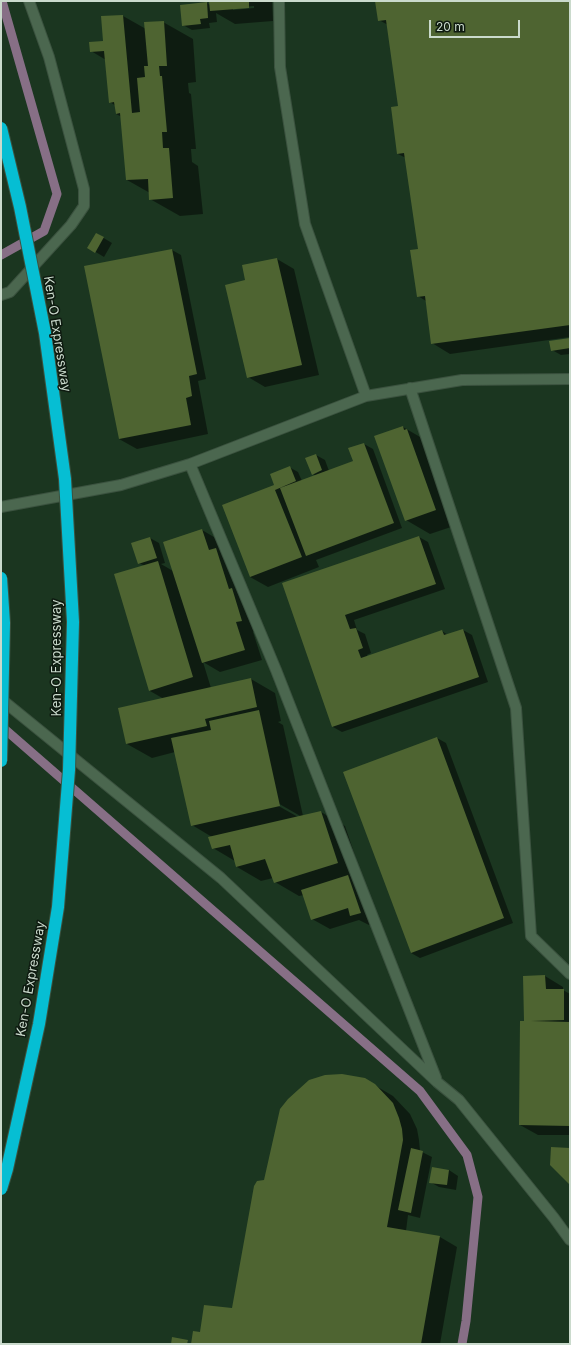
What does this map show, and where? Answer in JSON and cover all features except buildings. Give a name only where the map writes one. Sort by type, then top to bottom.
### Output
[{"type":"highway","name":"Ken-O Expressway","points":[[1,128],[20,207],[45,333],[65,479],[73,622],[69,770],[58,907],[38,1024],[7,1169],[1,1189]]},
{"type":"highway","points":[[1,578],[4,623],[1,761]]},
{"type":"street","points":[[1,296],[10,292],[71,225],[84,206],[84,189],[49,57],[29,1]]},
{"type":"street","points":[[279,1],[280,67],[305,224],[366,396]]},
{"type":"street","points":[[1,507],[121,485],[190,464],[366,396],[462,380],[570,379]]},
{"type":"street","points":[[410,388],[516,708],[532,936],[570,974]]},
{"type":"street","points":[[190,464],[276,670],[438,1082]]},
{"type":"street","points":[[1,699],[221,878],[459,1100],[570,1240]]},
{"type":"waterway","points":[[1,255],[44,231],[57,194],[2,1]]},
{"type":"waterway","points":[[1,726],[420,1091],[467,1155],[478,1197],[466,1321],[462,1344]]}]
